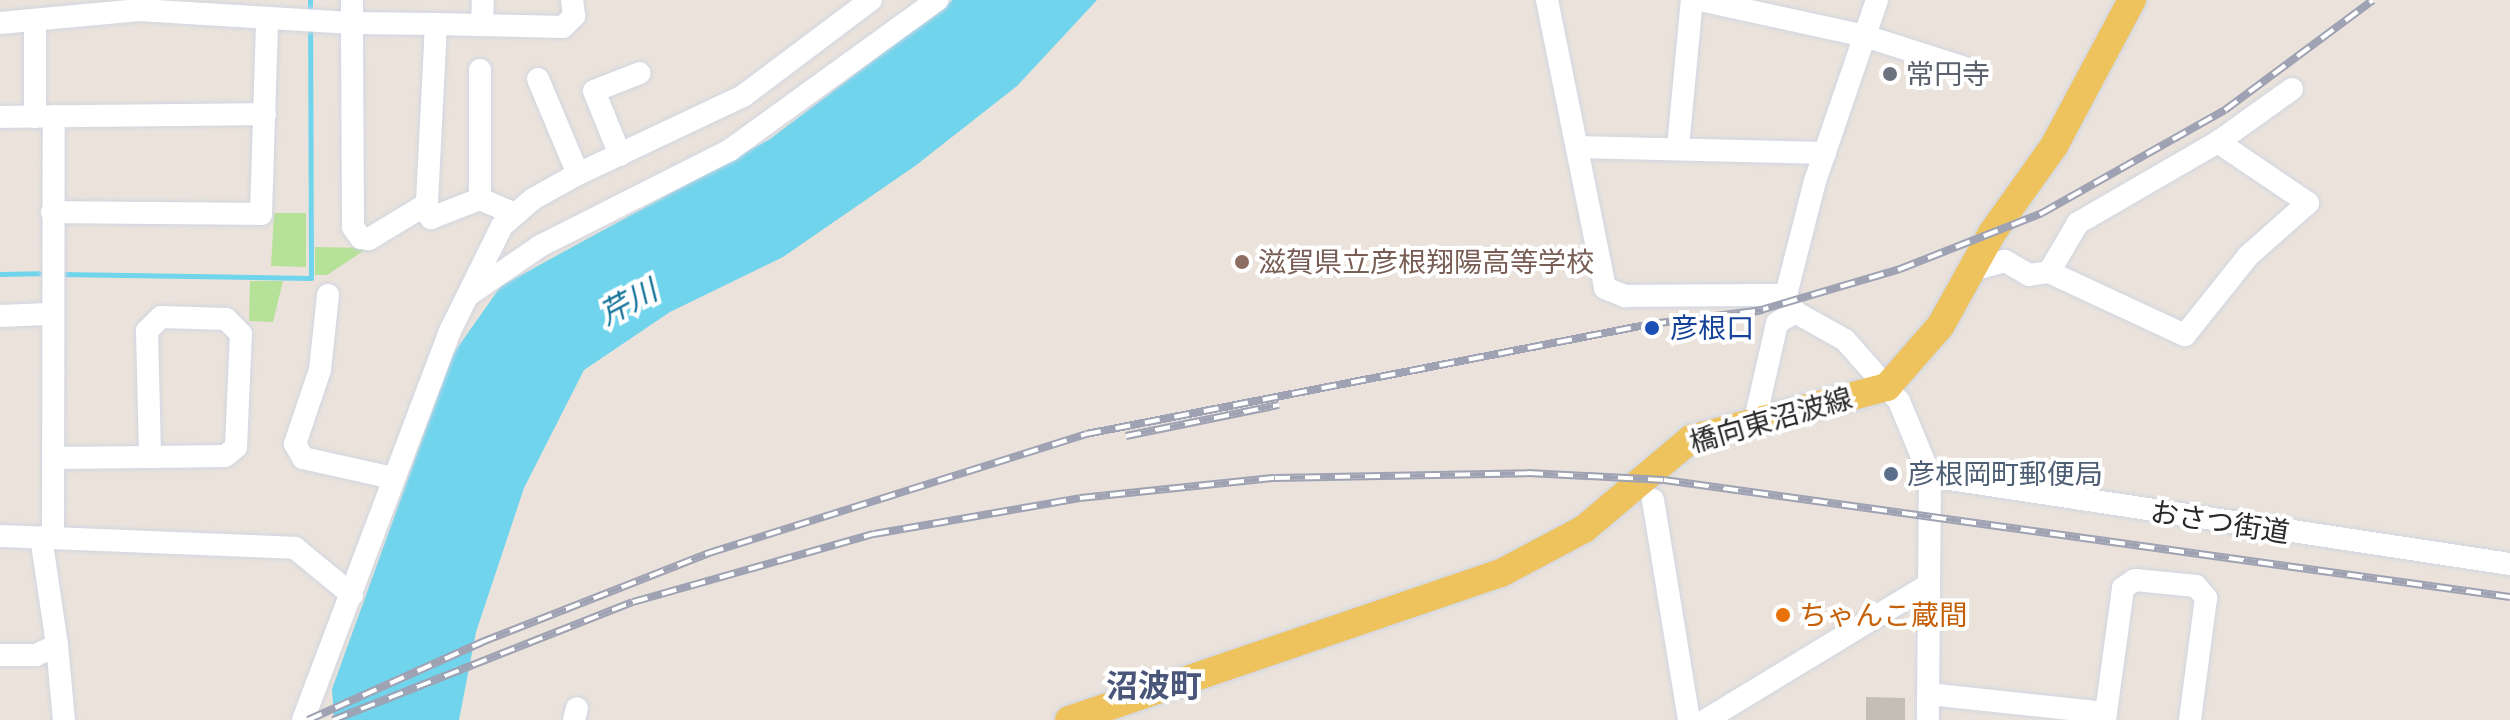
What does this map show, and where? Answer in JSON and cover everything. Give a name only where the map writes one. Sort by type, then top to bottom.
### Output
[{"type":"main road","name":"橋向東沼波線","points":[[1069,720],[1501,573],[1584,529],[1691,439],[1887,387],[1941,325],[2054,146],[2132,0]]},
{"type":"street","points":[[352,0],[355,234],[369,239],[423,207]]},
{"type":"street","points":[[482,25],[483,0]]},
{"type":"street","points":[[0,23],[139,10],[352,23],[563,27],[574,16],[572,0]]},
{"type":"street","points":[[303,720],[393,478],[488,249],[513,213],[578,174],[743,96],[871,0]]},
{"type":"street","points":[[470,294],[540,246],[744,142],[937,0]]},
{"type":"street","points":[[1547,0],[1602,275],[1612,293],[1791,304],[1845,340],[1887,387],[1930,476],[1925,587],[1928,720]]},
{"type":"street","points":[[1678,147],[1692,0]]},
{"type":"street","points":[[1700,0],[1865,36],[1965,68]]},
{"type":"street","points":[[1755,420],[1777,323],[1791,304],[1825,153],[1877,0]]},
{"type":"street","points":[[52,212],[261,214],[267,18]]},
{"type":"street","points":[[35,22],[52,212],[49,314],[55,458],[47,537],[64,720]]},
{"type":"street","points":[[436,24],[423,207],[431,218],[480,199],[513,213]]},
{"type":"street","points":[[480,70],[480,199]]},
{"type":"street","points":[[620,155],[594,91],[640,73]]},
{"type":"street","points":[[538,79],[578,174]]},
{"type":"street","points":[[2049,272],[2078,223],[2218,142],[2292,89]]},
{"type":"street","points":[[0,117],[265,114]]},
{"type":"street","points":[[1973,270],[2005,261],[2029,275],[2049,272],[2185,335],[2248,256],[2308,203],[2218,142]]},
{"type":"street","points":[[1577,147],[1678,147],[1825,153]]},
{"type":"street","points":[[328,295],[320,370],[295,444],[303,458],[393,478]]},
{"type":"street","points":[[0,316],[49,314]]},
{"type":"street","points":[[55,458],[150,457],[225,456],[236,447],[241,334],[226,319],[161,317],[147,331],[150,457]]},
{"type":"street","name":"おさつ街道","points":[[1930,476],[2510,564]]},
{"type":"street","points":[[1653,500],[1659,509],[1689,720]]},
{"type":"street","points":[[0,536],[295,548],[352,595]]},
{"type":"street","points":[[1929,694],[2106,716],[2123,588],[2135,580],[2196,586],[2206,598],[2190,720]]},
{"type":"street","points":[[1706,720],[1925,587]]},
{"type":"street","points":[[0,655],[36,655],[57,645]]},
{"type":"green space","points":[[274,213],[306,213],[306,267],[271,266]]},
{"type":"green space","points":[[315,247],[368,248],[327,275],[315,275]]},
{"type":"green space","points":[[250,281],[283,281],[273,322],[249,321]]},
{"type":"water","name":"芹川","points":[[953,0],[1097,0],[1017,86],[915,166],[783,257],[670,312],[584,370],[524,488],[476,632],[459,720],[334,720],[332,689],[453,354],[501,286],[770,139]]},
{"type":"building","points":[[1866,697],[1905,698],[1905,720],[1866,720]]},
{"type":"waterway","points":[[310,0],[310,9]]},
{"type":"waterway","points":[[60,274],[311,278],[310,32]]},
{"type":"waterway","points":[[0,274],[39,273]]},
{"type":"railway","points":[[1754,312],[1900,269],[2042,213],[2225,110],[2373,0]]},
{"type":"railway","points":[[308,720],[482,642],[709,553],[1086,434],[1651,324],[1763,310]]},
{"type":"railway","points":[[1126,436],[1279,405]]},
{"type":"railway","points":[[333,720],[633,602],[874,534],[1080,498],[1275,478],[1528,473],[1664,480],[2510,597]]},
{"type":"place","name":"常円寺","points":[[1890,74]]},
{"type":"place","name":"滋賀県立彦根翔陽高等学校","points":[[1242,262]]},
{"type":"place","name":"彦根口","points":[[1652,328]]},
{"type":"place","name":"彦根岡町郵便局","points":[[1891,474]]},
{"type":"place","name":"ちゃんこ蔵間","points":[[1783,615]]},
{"type":"district","name":"沼波町","points":[[1154,685]]}]
